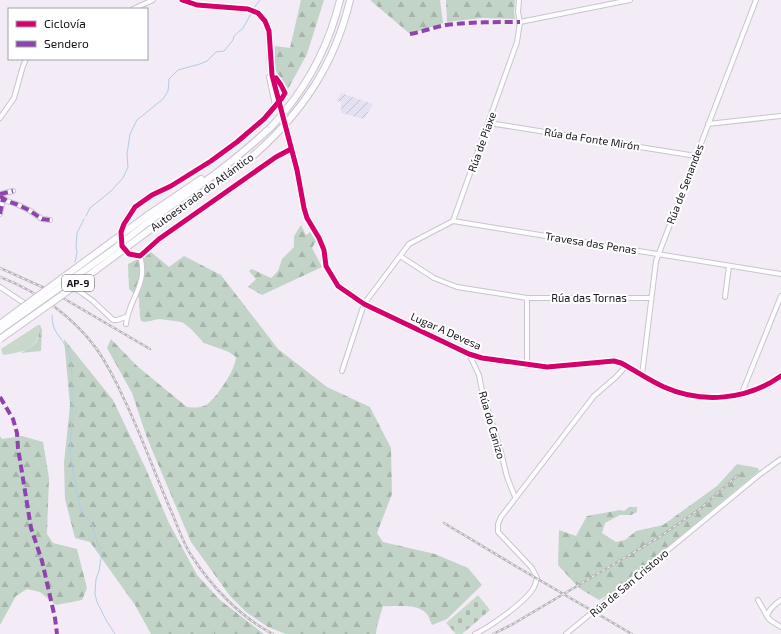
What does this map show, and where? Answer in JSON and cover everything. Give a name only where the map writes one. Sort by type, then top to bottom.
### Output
[{"type":"highway","name":"Autoestrada do Atlántico","points":[[0,330],[110,252],[226,165],[272,126],[295,99],[313,70],[335,21],[340,0]]},
{"type":"highway","name":"Autoestrada do Atlántico","points":[[0,339],[65,293],[152,220],[253,156],[299,109],[323,73],[344,24],[350,0]]},
{"type":"highway","points":[[0,324],[152,220]]},
{"type":"street","points":[[135,8],[152,0]]},
{"type":"street","points":[[182,0],[197,5],[248,9],[258,13],[265,21],[269,31],[272,74],[269,77],[275,105]]},
{"type":"street","name":"Rúa de Piaxe","points":[[453,221],[517,42],[520,22],[518,12],[519,0]]},
{"type":"street","points":[[520,22],[630,0]]},
{"type":"street","name":"Rúa de Senandes","points":[[642,375],[655,264],[658,254],[756,0]]},
{"type":"street","points":[[0,118],[14,98],[22,66],[25,60]]},
{"type":"street","points":[[140,256],[129,254],[122,246],[121,232],[124,224],[135,207],[152,195],[171,186],[228,149],[264,119],[285,93],[281,85],[272,74]]},
{"type":"street","name":"Lugar A Devesa","points":[[272,74],[290,148],[297,170],[304,208],[307,218],[320,238],[324,250],[326,266],[338,286],[364,304],[469,354],[488,360],[527,366],[552,367],[611,361],[618,362],[668,388],[694,395],[714,398],[755,390],[781,376]]},
{"type":"street","points":[[708,124],[781,116]]},
{"type":"street","name":"Rúa da Fonte Mirón","points":[[488,123],[696,156]]},
{"type":"street","points":[[140,256],[159,239],[290,148]]},
{"type":"street","points":[[1,196],[12,191],[10,202]]},
{"type":"street","points":[[1,196],[10,202],[29,210],[42,219],[50,220]]},
{"type":"street","points":[[0,214],[1,196]]},
{"type":"street","points":[[342,371],[364,304],[409,244],[453,221]]},
{"type":"street","name":"Travesa das Penas","points":[[453,221],[781,274]]},
{"type":"street","points":[[126,324],[126,317],[140,285],[142,263],[140,256]]},
{"type":"street","name":"Rúa das Tornas","points":[[400,256],[434,278],[457,287],[527,298],[651,298]]},
{"type":"street","points":[[725,297],[729,266]]},
{"type":"street","points":[[0,287],[32,310],[64,288],[70,286],[93,301],[112,320],[126,317]]},
{"type":"street","points":[[740,394],[781,296]]},
{"type":"street","points":[[527,298],[527,366]]},
{"type":"street","name":"Rúa do Canizo","points":[[469,354],[479,374],[482,391],[501,452],[507,477],[516,497]]},
{"type":"street","points":[[475,634],[494,623],[528,596],[534,587],[537,578],[532,568],[498,532],[498,524],[501,517],[594,396],[626,366]]},
{"type":"street","name":"Rúa de San Cristovo","points":[[566,634],[759,475],[781,460]]},
{"type":"street","points":[[758,600],[770,620],[781,627]]},
{"type":"street","points":[[767,616],[772,607],[781,600]]},
{"type":"shaded area","points":[[341,93],[373,104],[364,119],[341,113],[341,102],[336,101]]},
{"type":"green space","points":[[301,0],[324,0],[307,54],[288,89],[275,70],[275,46],[290,48]]},
{"type":"green space","points":[[371,0],[440,0],[443,23],[410,34]]},
{"type":"green space","points":[[446,0],[515,0],[515,19],[482,18],[447,22]]},
{"type":"green space","points":[[301,225],[306,235],[310,232],[316,241],[312,248],[322,267],[262,295],[248,287],[256,279],[249,271],[252,269],[271,278],[278,271],[282,259],[294,247],[294,236]]},
{"type":"green space","points":[[151,252],[169,267],[184,256],[221,275],[278,349],[327,387],[370,407],[391,448],[392,494],[377,533],[383,542],[435,554],[468,568],[482,585],[447,619],[432,625],[426,613],[417,608],[406,606],[383,606],[376,634],[286,634],[268,627],[246,612],[230,596],[191,542],[147,438],[132,393],[107,348],[111,339],[137,366],[187,407],[201,407],[210,402],[225,383],[233,369],[236,357],[229,352],[204,343],[182,322],[159,319],[145,322],[141,321],[139,298],[129,289],[128,264]]},
{"type":"green space","points":[[38,325],[37,340],[34,345],[17,353],[3,355],[1,349]]},
{"type":"green space","points":[[38,325],[40,325],[42,330],[41,351],[21,353],[36,343],[39,331]]},
{"type":"green space","points":[[64,339],[113,400],[145,467],[169,523],[197,575],[220,600],[264,634],[151,634],[135,605],[90,542],[75,538],[65,499],[64,463],[70,405]]},
{"type":"green space","points":[[0,436],[2,439],[22,436],[43,442],[49,478],[47,534],[53,543],[77,549],[87,588],[82,600],[56,605],[40,592],[27,589],[16,596],[0,625]]},
{"type":"green space","points":[[737,464],[758,468],[759,471],[612,593],[599,600],[579,588],[558,565],[559,530],[576,536],[587,516],[620,510],[624,511],[629,507],[637,507],[637,512],[631,515],[620,515],[605,523],[602,533],[616,542],[625,540],[636,531],[663,525],[717,486]]},
{"type":"green space","points":[[478,595],[490,610],[462,634],[456,634],[446,623]]},
{"type":"waterway","points":[[253,9],[260,0]]},
{"type":"waterway","points":[[86,216],[90,208],[111,191],[123,178],[128,167],[127,154],[130,134],[137,120],[163,99],[168,91],[169,79],[178,70],[200,64],[207,61],[216,52],[224,51],[233,40],[234,36],[243,28],[252,12]]},
{"type":"waterway","points":[[75,262],[77,253],[77,233],[84,219]]},
{"type":"waterway","points":[[52,315],[55,330],[65,344],[68,352],[71,361],[72,374]]},
{"type":"waterway","points":[[72,380],[70,452],[76,489],[81,511],[92,524],[96,539],[102,552],[96,579],[95,594],[97,602],[115,634]]},
{"type":"railway","points":[[0,268],[51,291],[150,349]]},
{"type":"railway","points":[[0,277],[28,290],[53,306],[76,325],[96,348],[104,360],[131,413],[181,535],[191,555],[199,567],[227,600],[249,619],[273,634]]},
{"type":"railway","points":[[493,634],[513,624],[658,538],[701,508],[738,475]]},
{"type":"railway","points":[[444,523],[632,634]]},
{"type":"marked path","points":[[410,34],[446,25],[520,22]]},
{"type":"marked path","points":[[0,194],[13,191]]},
{"type":"marked path","points":[[0,196],[7,201],[29,210],[42,219],[50,220]]},
{"type":"marked path","points":[[0,214],[3,199]]},
{"type":"marked path","points":[[0,397],[13,419],[17,433],[31,528],[42,561],[55,618],[57,634]]},
{"type":"cycle path","points":[[182,0],[197,5],[248,9],[258,13],[265,21],[269,31],[272,75],[297,170],[307,218],[319,238],[324,250],[326,266],[338,286],[364,304],[469,354],[482,358],[547,367],[614,361],[621,363],[664,387],[694,396],[724,397],[739,395],[768,384],[781,376]]},
{"type":"cycle path","points":[[276,78],[285,93],[264,119],[237,142],[211,161],[171,186],[152,195],[135,207],[124,224],[121,232],[122,246],[129,254],[140,256],[159,239],[276,157],[291,149]]}]
